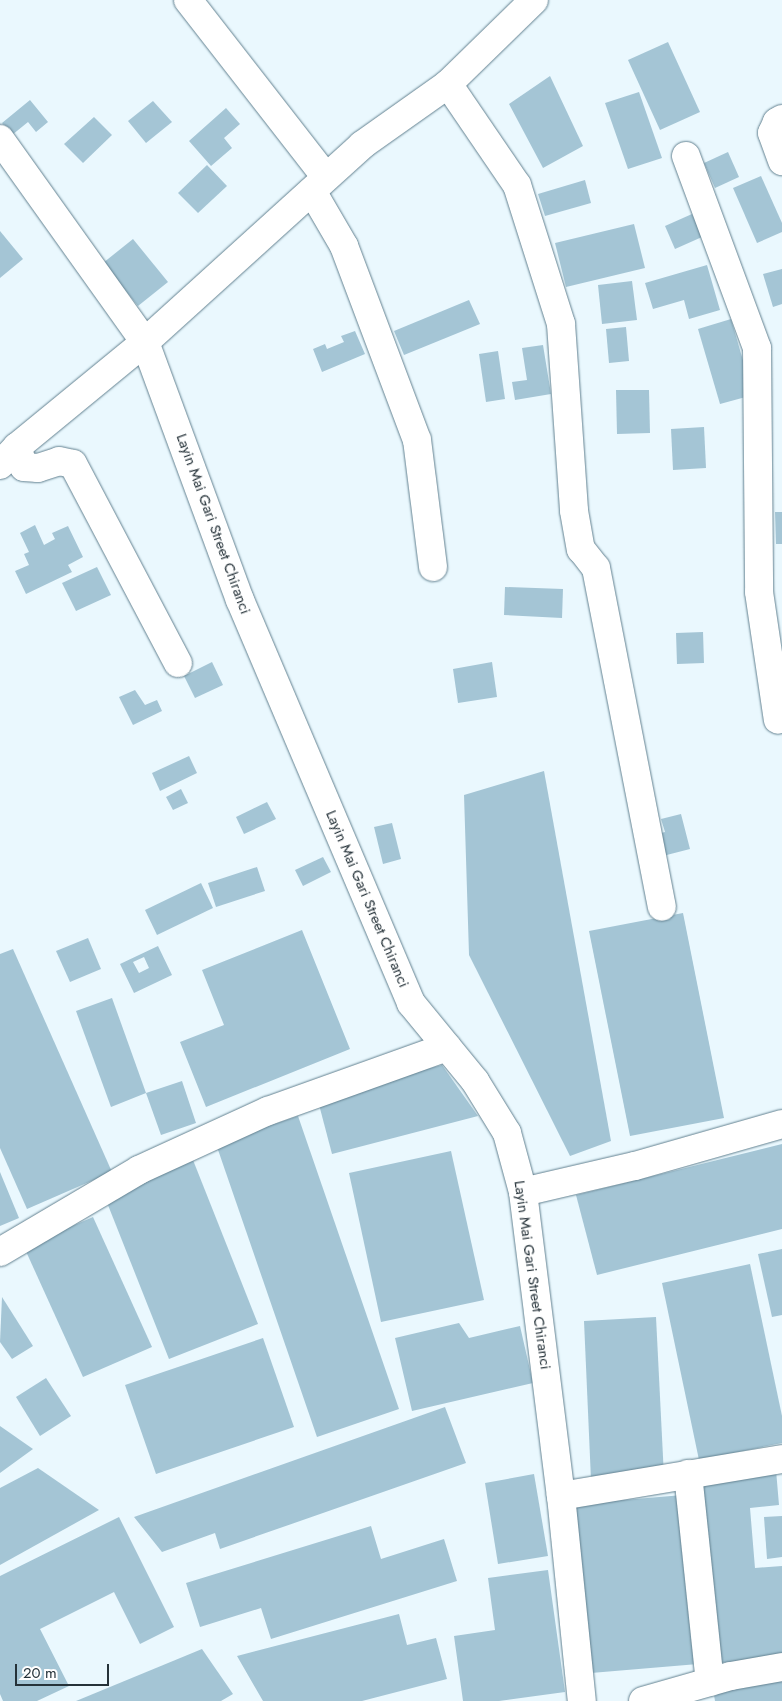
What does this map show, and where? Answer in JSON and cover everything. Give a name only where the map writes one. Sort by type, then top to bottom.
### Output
[{"type":"street","points":[[188,0],[319,184],[418,440],[433,567]]},
{"type":"street","points":[[178,663],[73,464],[59,461],[38,468],[24,466],[9,456],[145,342],[362,145],[448,84],[534,0]]},
{"type":"street","points":[[448,84],[517,185],[561,324],[574,512],[581,549],[596,568],[662,907]]},
{"type":"street","points":[[782,119],[777,122],[772,133],[782,161]]},
{"type":"street","name":"Layin Mai Gari Street Chiranci","points":[[0,139],[145,342],[240,600],[411,1003],[476,1081],[507,1133],[523,1192],[561,1496],[582,1701]]},
{"type":"street","points":[[686,156],[757,348],[759,592],[781,725]]},
{"type":"street","points":[[0,1252],[139,1170],[268,1111],[447,1047]]},
{"type":"street","points":[[523,1192],[635,1166],[782,1124]]},
{"type":"street","points":[[561,1496],[782,1459]]},
{"type":"street","points":[[688,1474],[710,1682]]},
{"type":"street","points":[[643,1701],[710,1682],[782,1667]]},
{"type":"building","points":[[668,42],[700,112],[660,130],[628,60]]},
{"type":"building","points":[[550,76],[583,146],[543,168],[509,104]]},
{"type":"building","points":[[639,92],[662,158],[628,169],[605,103]]},
{"type":"building","points":[[30,100],[48,122],[36,132],[28,122],[12,135],[2,123]]},
{"type":"building","points":[[153,101],[172,122],[146,143],[128,121]]},
{"type":"building","points":[[226,108],[240,124],[224,138],[232,148],[211,166],[189,141]]},
{"type":"building","points":[[94,117],[112,135],[83,163],[64,144]]},
{"type":"building","points":[[728,152],[739,177],[715,188],[704,163]]},
{"type":"building","points":[[207,165],[227,186],[198,213],[178,193]]},
{"type":"building","points":[[761,176],[782,223],[782,232],[757,243],[733,188]]},
{"type":"building","points":[[585,180],[591,203],[545,216],[538,194]]},
{"type":"building","points":[[692,214],[702,237],[675,249],[665,226]]},
{"type":"building","points":[[634,224],[645,268],[566,287],[555,243]]},
{"type":"building","points":[[0,231],[23,259],[0,278]]},
{"type":"building","points":[[133,239],[168,282],[138,306],[103,263]]},
{"type":"building","points":[[707,265],[720,310],[689,319],[684,300],[653,309],[645,283]]},
{"type":"building","points":[[782,269],[782,304],[773,307],[763,274]]},
{"type":"building","points":[[632,281],[637,320],[602,324],[598,285]]},
{"type":"building","points":[[469,300],[480,324],[404,355],[394,331]]},
{"type":"building","points":[[731,319],[753,395],[720,404],[698,329]]},
{"type":"building","points":[[626,327],[629,361],[609,363],[606,329]]},
{"type":"building","points":[[355,331],[365,354],[322,372],[313,349],[325,344],[327,349],[344,342],[341,336]]},
{"type":"building","points":[[543,345],[551,394],[515,400],[512,382],[527,380],[522,348]]},
{"type":"building","points":[[498,351],[505,399],[486,402],[479,354]]},
{"type":"building","points":[[616,390],[649,390],[650,433],[617,434]]},
{"type":"building","points":[[704,427],[706,468],[673,470],[671,429]]},
{"type":"building","points":[[775,512],[782,512],[782,544],[776,544]]},
{"type":"building","points":[[35,525],[44,545],[55,539],[52,533],[68,526],[83,557],[68,565],[72,572],[26,594],[15,571],[29,565],[24,554],[29,552],[20,533]]},
{"type":"building","points":[[97,567],[111,595],[76,611],[62,583]]},
{"type":"building","points":[[505,587],[563,589],[562,618],[504,615]]},
{"type":"building","points":[[703,632],[704,663],[677,664],[676,633]]},
{"type":"building","points":[[212,662],[223,685],[195,698],[184,676]]},
{"type":"building","points":[[492,662],[497,697],[458,703],[453,669]]},
{"type":"building","points":[[135,690],[145,705],[157,700],[162,711],[133,725],[119,697]]},
{"type":"building","points":[[189,756],[197,773],[160,791],[152,773]]},
{"type":"building","points":[[544,771],[611,1141],[570,1156],[469,955],[464,795]]},
{"type":"building","points":[[181,789],[188,803],[173,810],[166,797]]},
{"type":"building","points":[[267,802],[276,819],[244,834],[236,817]]},
{"type":"building","points":[[681,814],[690,849],[655,858],[649,836],[665,832],[661,819]]},
{"type":"building","points":[[392,823],[401,859],[383,864],[374,827]]},
{"type":"building","points":[[323,857],[331,872],[303,886],[295,870]]},
{"type":"building","points":[[257,867],[265,891],[216,907],[208,883]]},
{"type":"building","points":[[201,883],[213,908],[157,935],[145,910]]},
{"type":"building","points":[[683,913],[724,1118],[630,1136],[589,931]]},
{"type":"building","points":[[302,930],[350,1049],[206,1107],[180,1042],[224,1025],[202,970]]},
{"type":"building","points":[[88,938],[101,969],[70,982],[56,951]]},
{"type":"building","points":[[158,946],[172,975],[134,993],[120,964]],"holes":[[[144,957],[149,968],[139,973],[133,962]]]},
{"type":"building","points":[[13,949],[112,1172],[27,1209],[0,1148],[0,954]]},
{"type":"building","points":[[112,998],[146,1093],[111,1107],[76,1011]]},
{"type":"building","points":[[442,1065],[478,1116],[332,1154],[317,1097]]},
{"type":"building","points":[[182,1081],[196,1123],[161,1135],[146,1093]]},
{"type":"building","points":[[298,1116],[399,1409],[317,1437],[216,1144]]},
{"type":"building","points":[[782,1144],[782,1229],[597,1275],[576,1195]]},
{"type":"building","points":[[451,1151],[484,1300],[381,1322],[349,1173]]},
{"type":"building","points":[[193,1160],[258,1324],[169,1359],[104,1195]]},
{"type":"building","points":[[0,1172],[19,1218],[0,1226]]},
{"type":"building","points":[[93,1217],[152,1347],[83,1377],[24,1247]]},
{"type":"building","points":[[782,1249],[782,1315],[772,1317],[758,1254]]},
{"type":"building","points":[[750,1264],[782,1416],[782,1443],[699,1460],[662,1283]]},
{"type":"building","points":[[2,1297],[33,1346],[12,1359],[0,1342]]},
{"type":"building","points":[[656,1317],[664,1477],[591,1480],[584,1321]]},
{"type":"building","points":[[459,1323],[469,1338],[520,1326],[533,1383],[412,1411],[395,1338]]},
{"type":"building","points":[[263,1338],[294,1427],[156,1474],[125,1385]]},
{"type":"building","points":[[46,1378],[71,1416],[40,1436],[16,1397]]},
{"type":"building","points":[[445,1407],[466,1463],[220,1549],[215,1533],[162,1552],[134,1517]]},
{"type":"building","points":[[0,1426],[33,1449],[0,1473]]},
{"type":"building","points":[[38,1468],[99,1510],[0,1565],[0,1488]]},
{"type":"building","points":[[776,1470],[779,1505],[750,1508],[755,1568],[782,1566],[782,1658],[715,1663],[700,1476]]},
{"type":"building","points":[[534,1474],[548,1556],[498,1564],[485,1483]]},
{"type":"building","points":[[683,1495],[698,1664],[591,1673],[576,1504]]},
{"type":"building","points":[[782,1516],[782,1557],[767,1559],[764,1517]]},
{"type":"building","points":[[119,1517],[174,1627],[140,1644],[114,1592],[40,1629],[69,1686],[37,1701],[3,1701],[0,1694],[0,1576]]},
{"type":"building","points":[[371,1526],[381,1559],[444,1539],[457,1581],[271,1639],[261,1608],[200,1627],[186,1583]]},
{"type":"building","points":[[548,1570],[565,1692],[499,1701],[463,1701],[454,1636],[495,1630],[488,1578]]},
{"type":"building","points":[[399,1614],[407,1645],[436,1638],[447,1679],[362,1701],[263,1701],[237,1656]]},
{"type":"building","points":[[202,1649],[233,1694],[221,1701],[76,1701]]},
{"type":"building","points":[[782,1675],[782,1701],[715,1701],[713,1689]]}]
